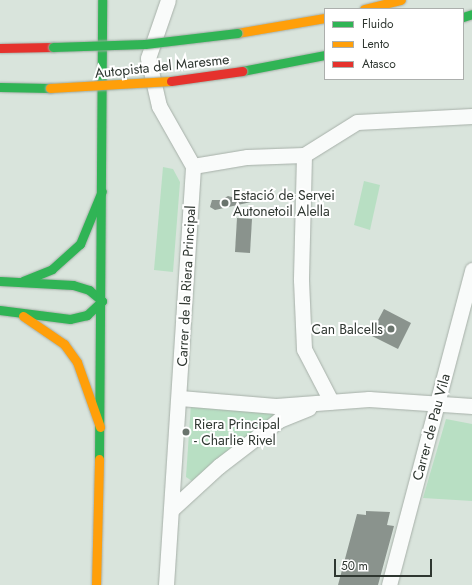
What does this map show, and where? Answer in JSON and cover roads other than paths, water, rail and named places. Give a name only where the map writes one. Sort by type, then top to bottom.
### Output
[{"type":"main road","points":[[96,585],[102,301],[102,0]]},
{"type":"main road","points":[[368,8],[401,0]]},
{"type":"main road","name":"Autopista del Maresme","points":[[0,48],[145,44],[237,33],[324,18]]},
{"type":"main road","name":"Autopista del Maresme","points":[[0,87],[50,88],[164,82],[242,71],[324,55]]},
{"type":"main road","points":[[20,283],[52,269],[80,244],[102,191]]},
{"type":"main road","points":[[0,281],[73,284],[89,290],[102,301]]},
{"type":"main road","points":[[0,310],[70,319],[87,315],[102,301]]},
{"type":"main road","points":[[15,312],[64,344],[77,362],[100,427]]},
{"type":"street","points":[[168,0],[148,58],[159,106],[193,166],[247,157],[304,155],[357,122],[472,116]]},
{"type":"street","points":[[304,155],[301,280],[304,350],[325,402]]},
{"type":"street","name":"Carrer de la Riera Principal","points":[[166,585],[180,398],[193,166]]},
{"type":"street","name":"Carrer de Pau Vila","points":[[389,585],[472,270]]},
{"type":"street","points":[[180,398],[278,413],[325,402],[369,399],[472,406]]},
{"type":"street","points":[[172,509],[278,413]]},
{"type":"place","name":"Estació de Servei Autonetoil Alella","points":[[225,203]]},
{"type":"place","name":"Can Balcells","points":[[391,329]]},
{"type":"place","name":"Riera Principal - Charlie Rivel","points":[[186,432]]}]
